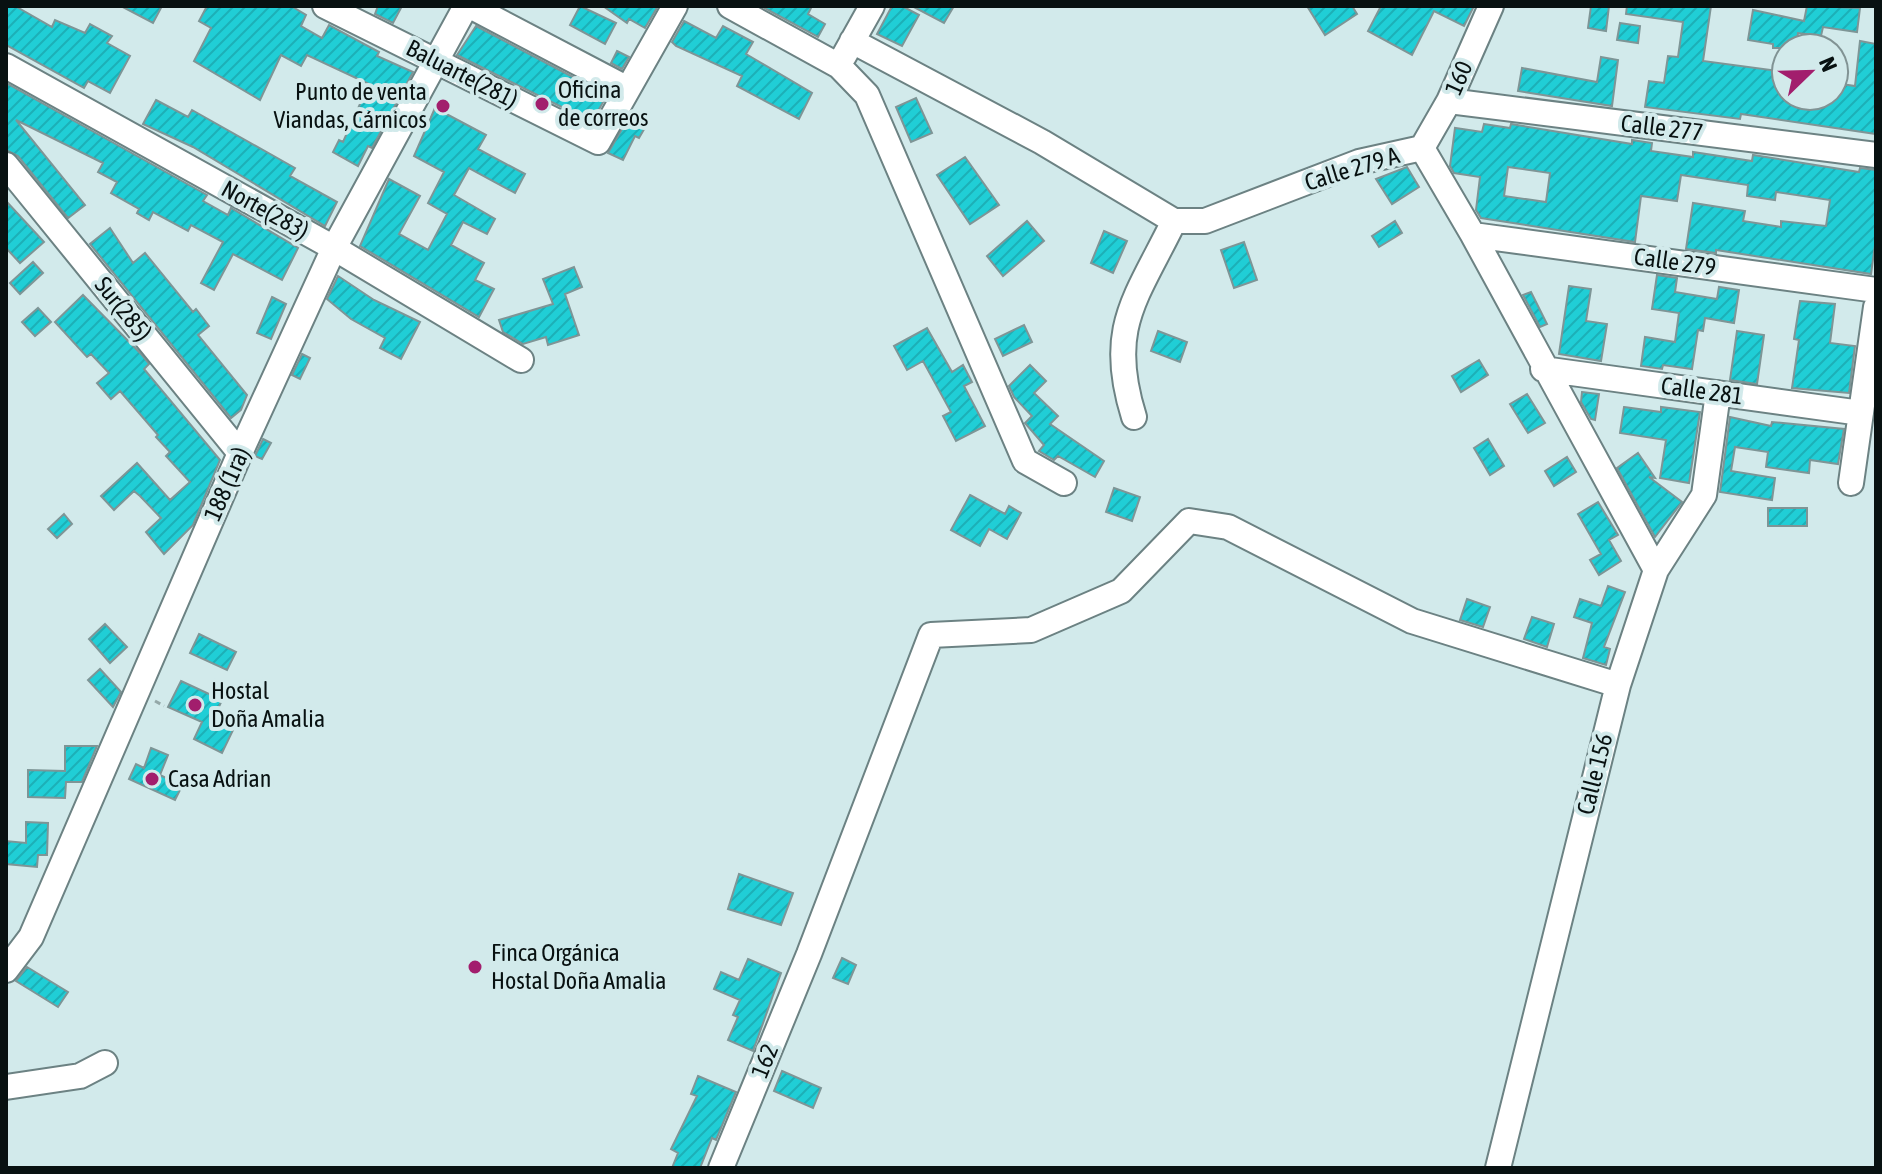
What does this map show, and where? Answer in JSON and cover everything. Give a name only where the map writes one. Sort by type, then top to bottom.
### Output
[{"type":"street","name":"Baluarte(281)","points":[[325,6],[598,142],[628,89]]},
{"type":"street","name":"188 (1ra)","points":[[6,970],[31,937],[240,453],[334,248],[468,6]]},
{"type":"street","points":[[468,6],[628,89],[675,6]]},
{"type":"street","points":[[730,6],[839,66],[867,95],[1025,461],[1064,483]]},
{"type":"street","points":[[839,66],[872,6]]},
{"type":"street","name":"160","points":[[1422,148],[1449,101],[1491,6]]},
{"type":"street","points":[[852,41],[1042,142],[1174,221],[1123,330],[1122,373],[1134,417]]},
{"type":"street","name":"Norte(283)","points":[[6,66],[334,248],[521,360]]},
{"type":"street","name":"Calle 277","points":[[1449,101],[1876,155]]},
{"type":"street","name":"Calle 279 A","points":[[1174,221],[1205,221],[1359,162],[1422,148],[1473,235],[1543,369],[1656,570]]},
{"type":"street","name":"Sur(285)","points":[[6,165],[240,453]]},
{"type":"street","name":"Calle 279","points":[[1473,235],[1876,290]]},
{"type":"street","points":[[1851,483],[1876,307]]},
{"type":"street","name":"Calle 281","points":[[1543,369],[1861,413]]},
{"type":"street","name":"Calle 156","points":[[1498,1168],[1618,685],[1656,570],[1704,495],[1718,393]]},
{"type":"street","name":"162","points":[[721,1168],[809,954],[931,635],[1031,630],[1121,591],[1189,521],[1228,527],[1412,621],[1618,685]]},
{"type":"street","points":[[6,1087],[80,1076],[105,1063]]},
{"type":"building","points":[[6,6],[15,6],[52,27],[55,20],[85,33],[90,24],[112,36],[107,43],[130,56],[110,93],[88,81],[84,88],[6,45]]},
{"type":"building","points":[[121,6],[162,6],[153,23]]},
{"type":"building","points":[[207,6],[291,6],[306,15],[301,26],[322,38],[329,25],[379,52],[377,56],[413,72],[372,148],[368,146],[358,166],[333,152],[339,140],[343,142],[369,84],[307,55],[301,66],[281,55],[260,100],[194,61],[211,28],[199,21]]},
{"type":"building","points":[[378,6],[402,6],[393,23],[375,14]]},
{"type":"building","points":[[580,6],[616,23],[605,44],[570,25]]},
{"type":"building","points":[[603,6],[658,6],[645,28],[629,19],[627,23]]},
{"type":"building","points":[[761,6],[812,6],[808,14],[825,24],[818,37]]},
{"type":"building","points":[[892,6],[902,6],[919,15],[902,46],[877,34]]},
{"type":"building","points":[[912,6],[954,6],[944,23]]},
{"type":"building","points":[[1307,6],[1352,6],[1357,14],[1325,35]]},
{"type":"building","points":[[1381,6],[1474,6],[1464,26],[1434,11],[1412,55],[1368,31]]},
{"type":"building","points":[[1591,6],[1609,6],[1606,31],[1588,28]]},
{"type":"building","points":[[1627,6],[1711,6],[1703,61],[1770,70],[1770,112],[1850,112],[1850,85],[1855,86],[1860,41],[1876,44],[1876,134],[1741,114],[1740,119],[1645,107],[1649,81],[1664,83],[1668,56],[1678,57],[1683,22],[1626,14]]},
{"type":"building","points":[[1807,6],[1860,8],[1857,32],[1823,27],[1822,32],[1770,32],[1770,44],[1748,40],[1753,10],[1804,21]]},
{"type":"building","points":[[684,21],[716,38],[723,26],[753,42],[746,54],[812,93],[799,119],[737,86],[742,76],[676,46],[672,42]]},
{"type":"building","points":[[1620,23],[1640,26],[1638,43],[1617,40]]},
{"type":"building","points":[[476,26],[607,95],[592,122],[457,55]]},
{"type":"building","points":[[617,51],[629,57],[622,69],[611,63]]},
{"type":"building","points":[[1601,57],[1618,60],[1612,106],[1518,91],[1522,68],[1597,82]]},
{"type":"building","points":[[6,83],[207,195],[203,201],[228,215],[231,208],[298,248],[282,280],[233,254],[214,290],[201,283],[223,242],[191,225],[188,231],[153,212],[149,220],[137,213],[139,209],[111,193],[117,182],[98,172],[103,163],[16,120],[85,205],[68,218],[18,156],[6,150]]},
{"type":"building","points":[[916,98],[932,133],[911,142],[896,107]]},
{"type":"building","points":[[156,100],[188,117],[192,110],[295,168],[290,176],[337,202],[325,226],[193,147],[143,124]]},
{"type":"building","points":[[435,108],[486,135],[478,149],[525,174],[515,193],[469,168],[454,195],[495,219],[487,234],[463,222],[451,245],[484,263],[475,280],[494,289],[479,317],[360,246],[389,179],[420,196],[399,234],[428,250],[447,214],[428,203],[444,172],[414,156]]},
{"type":"building","points":[[629,117],[646,126],[639,138],[635,136],[623,160],[608,153]]},
{"type":"building","points":[[1484,124],[1510,128],[1511,124],[1632,144],[1632,140],[1652,143],[1651,151],[1693,157],[1693,152],[1752,161],[1753,155],[1859,172],[1860,168],[1876,170],[1876,238],[1871,274],[1716,250],[1716,253],[1686,249],[1693,203],[1745,211],[1743,221],[1781,227],[1781,221],[1826,226],[1830,200],[1776,192],[1775,200],[1747,196],[1748,185],[1681,175],[1677,201],[1641,196],[1635,242],[1481,218],[1476,210],[1480,177],[1454,173],[1450,166],[1455,128],[1482,132]],"holes":[[[1508,167],[1550,173],[1546,202],[1504,196]]]},
{"type":"building","points":[[965,157],[999,205],[970,224],[937,175]]},
{"type":"building","points":[[1407,167],[1419,187],[1392,204],[1376,179]]},
{"type":"building","points":[[6,201],[44,242],[20,263],[6,248]]},
{"type":"building","points":[[1027,221],[1044,241],[1003,276],[987,256]]},
{"type":"building","points":[[1395,221],[1402,233],[1379,247],[1372,236]]},
{"type":"building","points":[[110,228],[133,263],[145,253],[193,312],[196,309],[209,326],[198,335],[247,395],[241,410],[231,418],[90,244]]},
{"type":"building","points":[[1104,231],[1127,241],[1113,273],[1091,263]]},
{"type":"building","points":[[1244,242],[1257,280],[1234,288],[1221,250]]},
{"type":"building","points":[[33,262],[43,273],[20,294],[10,283]]},
{"type":"building","points":[[574,267],[582,287],[565,294],[579,335],[548,345],[546,337],[523,344],[503,332],[499,320],[553,304],[543,279]]},
{"type":"building","points":[[1657,275],[1677,278],[1675,292],[1717,299],[1719,287],[1739,290],[1734,323],[1705,318],[1703,331],[1698,330],[1692,369],[1641,366],[1645,337],[1675,342],[1679,313],[1652,309]]},
{"type":"building","points":[[338,276],[374,300],[420,322],[401,359],[380,348],[385,338],[351,319],[327,299]]},
{"type":"building","points":[[1569,286],[1591,289],[1586,321],[1607,324],[1601,361],[1559,354]]},
{"type":"building","points":[[1531,292],[1547,324],[1540,327],[1523,295]]},
{"type":"building","points":[[83,295],[141,354],[149,364],[144,369],[220,460],[193,525],[164,554],[146,532],[161,518],[140,496],[134,491],[114,510],[101,496],[137,463],[170,500],[190,482],[166,456],[170,452],[156,437],[158,435],[120,391],[111,399],[97,383],[109,373],[91,354],[87,357],[55,322]]},
{"type":"building","points":[[272,297],[286,304],[271,339],[257,333]]},
{"type":"building","points":[[1800,301],[1835,304],[1830,343],[1855,346],[1849,393],[1792,388],[1799,340],[1794,339]]},
{"type":"building","points":[[38,308],[51,322],[35,336],[22,322]]},
{"type":"building","points":[[1024,325],[1032,342],[1003,356],[995,339]]},
{"type":"building","points":[[927,328],[952,372],[963,365],[972,382],[964,386],[985,426],[956,441],[943,416],[951,412],[923,361],[907,370],[894,346]]},
{"type":"building","points":[[1158,331],[1187,342],[1180,362],[1151,351]]},
{"type":"building","points":[[1737,331],[1764,335],[1757,384],[1730,380]]},
{"type":"building","points":[[302,354],[310,358],[300,379],[292,375]]},
{"type":"building","points":[[1479,360],[1488,375],[1461,392],[1452,376]]},
{"type":"building","points":[[1030,365],[1046,381],[1034,393],[1058,416],[1050,424],[1104,461],[1095,477],[1058,456],[1054,460],[1039,451],[1044,445],[1025,423],[1032,416],[1014,397],[1009,386]]},
{"type":"building","points":[[1582,392],[1599,394],[1595,420],[1591,419],[1581,402]]},
{"type":"building","points":[[1527,394],[1545,423],[1528,433],[1510,404]]},
{"type":"building","points":[[1624,407],[1661,412],[1661,407],[1700,412],[1689,483],[1660,478],[1666,440],[1620,433]]},
{"type":"building","points":[[1730,417],[1771,426],[1772,422],[1844,429],[1838,464],[1810,460],[1809,473],[1766,467],[1768,452],[1735,447],[1731,471],[1775,478],[1772,500],[1720,492]]},
{"type":"building","points":[[263,439],[271,443],[262,459],[255,456]]},
{"type":"building","points":[[1488,439],[1504,466],[1490,475],[1474,448]]},
{"type":"building","points":[[1638,453],[1655,478],[1649,477],[1682,502],[1655,537],[1617,468]]},
{"type":"building","points":[[1567,457],[1576,472],[1554,486],[1545,471]]},
{"type":"building","points":[[1114,488],[1140,497],[1132,521],[1106,512]]},
{"type":"building","points":[[970,495],[1005,514],[1009,506],[1021,513],[1007,539],[989,529],[980,546],[951,530]]},
{"type":"building","points":[[1598,502],[1618,535],[1609,540],[1621,561],[1599,575],[1590,560],[1601,554],[1578,514]]},
{"type":"building","points":[[1768,508],[1807,508],[1807,526],[1768,526]]},
{"type":"building","points":[[64,514],[72,524],[57,538],[48,529]]},
{"type":"building","points":[[1608,586],[1625,592],[1604,647],[1610,649],[1606,665],[1583,658],[1592,623],[1574,617],[1580,599],[1601,606]]},
{"type":"building","points":[[1467,599],[1490,607],[1483,627],[1460,620]]},
{"type":"building","points":[[1532,617],[1554,624],[1547,647],[1524,639]]},
{"type":"building","points":[[105,624],[127,647],[110,663],[89,639]]},
{"type":"building","points":[[199,634],[236,652],[227,670],[190,653]]},
{"type":"building","points":[[100,669],[121,692],[113,707],[88,680]]},
{"type":"building","points":[[181,681],[222,700],[214,718],[234,728],[222,753],[194,739],[202,722],[168,707]]},
{"type":"building","points":[[65,746],[97,746],[82,782],[66,782],[65,798],[28,797],[28,770],[65,771]]},
{"type":"building","points":[[151,748],[168,755],[160,775],[182,786],[175,800],[129,779],[136,764],[144,768]]},
{"type":"building","points":[[26,822],[48,823],[47,855],[38,855],[37,867],[6,864],[6,841],[26,843]]},
{"type":"building","points":[[739,874],[793,893],[781,925],[728,909]]},
{"type":"building","points":[[842,958],[856,965],[848,984],[833,978]]},
{"type":"building","points":[[748,959],[781,973],[753,1051],[728,1040],[738,1017],[733,1015],[740,1000],[714,989],[721,972],[739,980]]},
{"type":"building","points":[[27,967],[68,992],[58,1007],[16,981]]},
{"type":"building","points":[[782,1071],[821,1088],[813,1108],[774,1091]]},
{"type":"building","points":[[698,1076],[736,1092],[716,1140],[712,1138],[700,1168],[672,1168],[678,1153],[671,1149],[697,1096],[691,1094]]},
{"type":"place","name":"Oficina de correos","points":[[542,104]]},
{"type":"place","name":"Punto de venta Viandas, Cárnicos","points":[[443,106]]},
{"type":"place","name":"Hostal Doña Amalia","points":[[195,705]]},
{"type":"place","name":"Casa Adrian","points":[[152,779]]},
{"type":"place","name":"Finca Orgánica Hostal Doña Amalia","points":[[475,967]]}]
